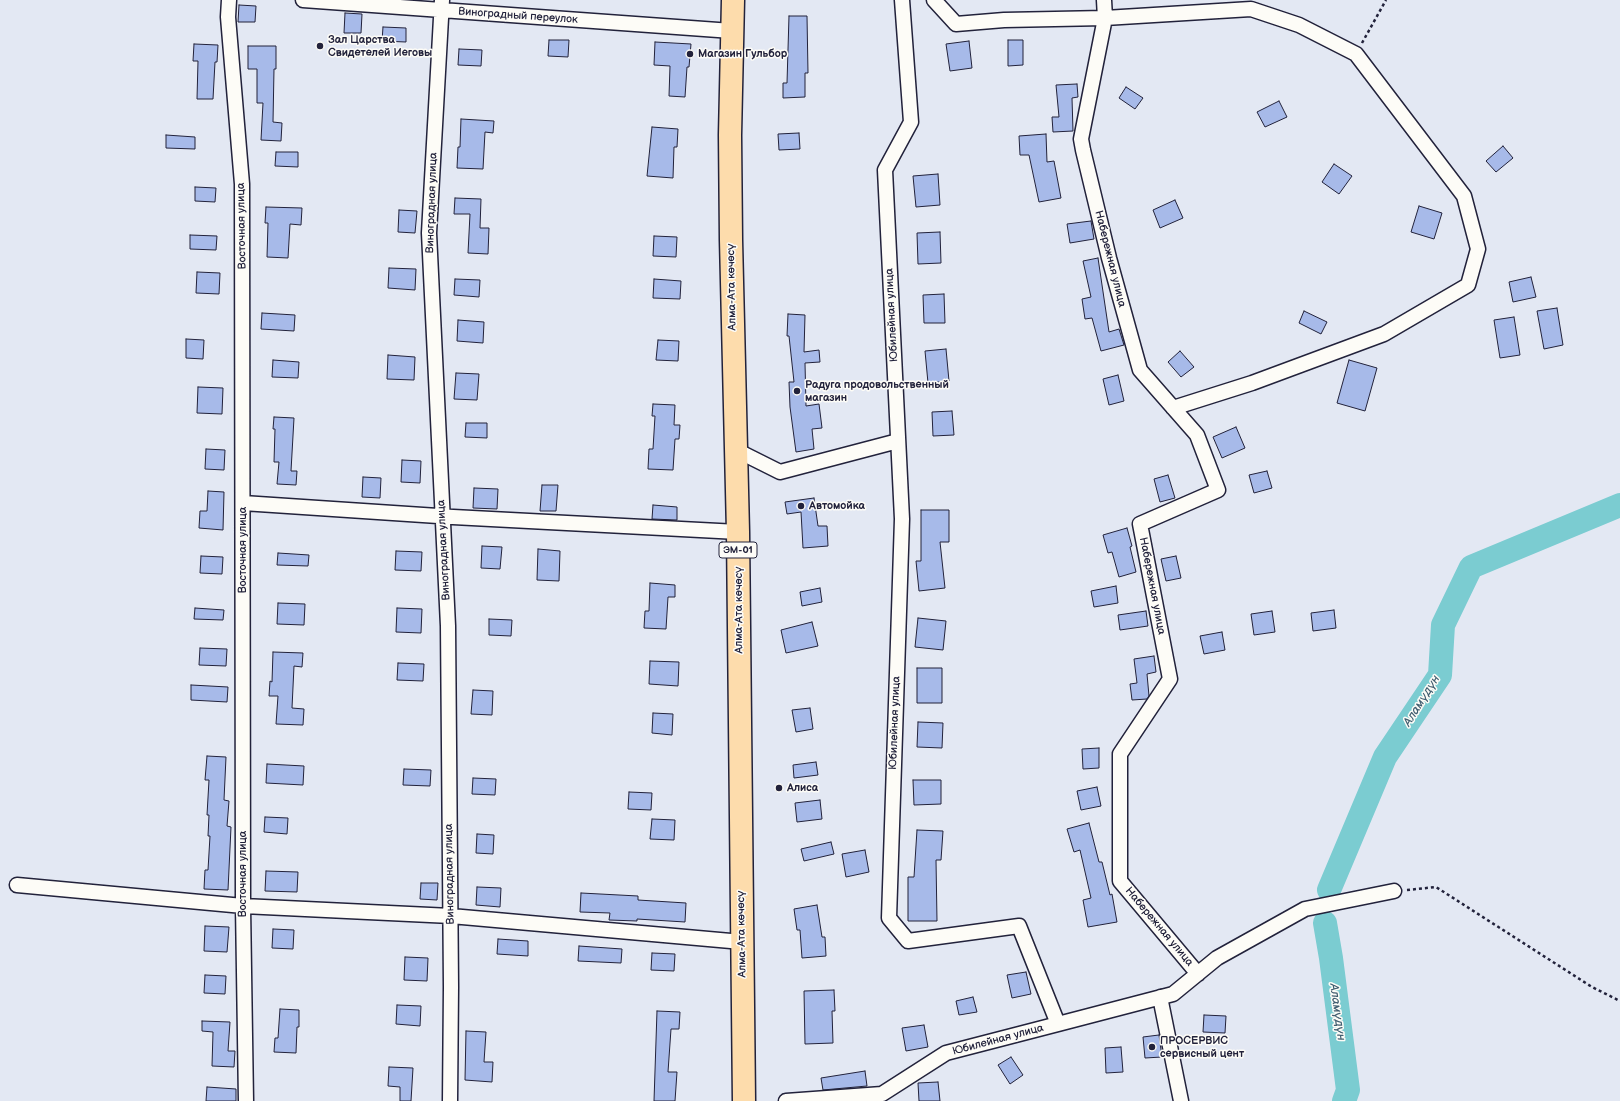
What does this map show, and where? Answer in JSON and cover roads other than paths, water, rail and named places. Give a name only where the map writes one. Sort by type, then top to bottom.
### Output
[{"type":"highway","name":"Алма-Ата көчөсү","points":[[733,0],[730,135],[731,240],[738,532],[744,1101]]},
{"type":"street","name":"Восточная улица","points":[[229,0],[228,17],[242,184],[243,906],[246,1101]]},
{"type":"street","name":"Виноградный переулок","points":[[303,0],[442,6],[732,31]]},
{"type":"street","name":"Юбилейная улица","points":[[786,1101],[882,1094],[946,1053],[1058,1024],[1020,926],[908,941],[889,918],[902,519],[885,170],[911,122],[902,0]]},
{"type":"street","points":[[934,0],[956,24],[1004,20],[1105,18],[1251,9],[1299,25],[1356,54],[1464,196],[1478,249],[1468,285],[1384,334],[1252,383],[1173,408]]},
{"type":"street","name":"Набережная улица","points":[[1104,0],[1105,18],[1081,140],[1109,258],[1140,370],[1196,435],[1218,490],[1140,524],[1170,679],[1120,754],[1120,881],[1198,974]]},
{"type":"street","name":"Виноградная улица","points":[[442,6],[429,233],[448,626],[451,916],[450,1101]]},
{"type":"street","points":[[736,450],[780,472],[898,441]]},
{"type":"street","points":[[243,503],[442,517],[738,532]]},
{"type":"street","points":[[17,885],[243,906],[451,916],[742,942]]},
{"type":"street","points":[[1058,1024],[1173,994],[1217,958],[1305,909],[1394,891]]},
{"type":"street","points":[[1160,997],[1181,1101]]},
{"type":"waterway","name":"Аламүдүн","points":[[1329,890],[1385,757],[1440,675],[1443,625],[1471,567],[1620,505]]},
{"type":"waterway","name":"Аламүдүн","points":[[1325,923],[1348,1090],[1344,1101]]},
{"type":"place","name":"Зал Царства Свидетелей Иеговы","points":[[320,46]]},
{"type":"place","name":"Магазин Гульбор","points":[[690,54]]},
{"type":"place","name":"Радуга продовольственный магазин","points":[[797,391]]},
{"type":"place","name":"Автомойка","points":[[801,506]]},
{"type":"place","name":"Алиса","points":[[779,788]]},
{"type":"place","name":"ПРОСЕРВИС сервисный цент","points":[[1152,1047]]}]
